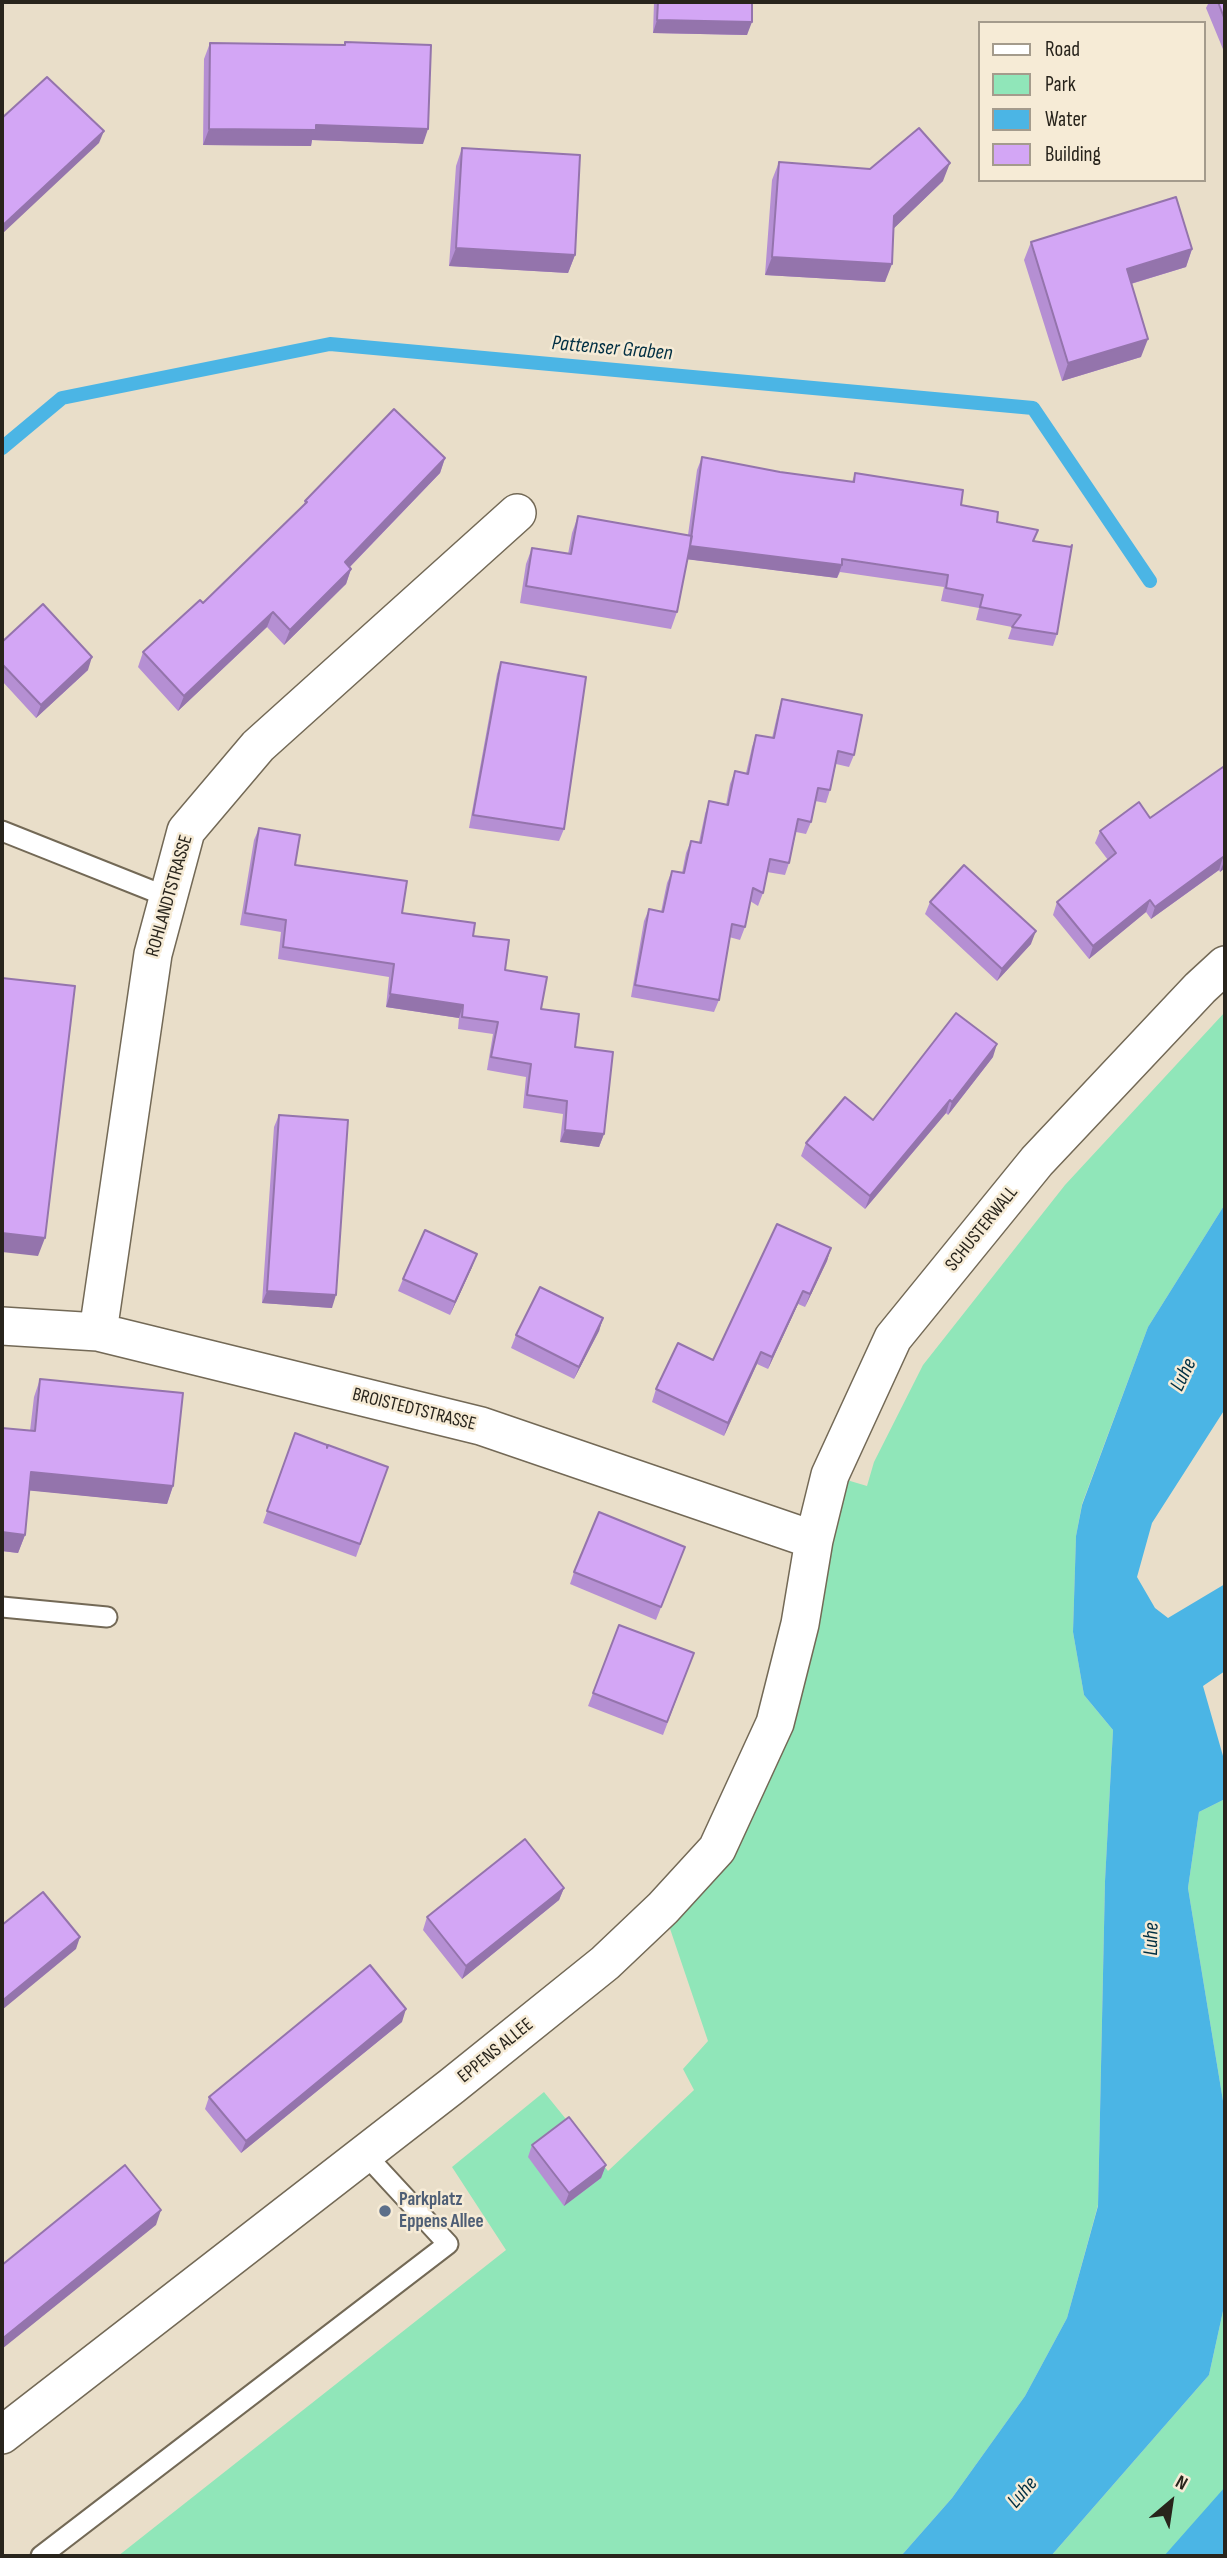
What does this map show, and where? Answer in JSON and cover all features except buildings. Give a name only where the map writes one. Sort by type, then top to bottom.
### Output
[{"type":"street","name":"ROHLANDTSTRASSE","points":[[98,1332],[153,954],[186,831],[258,747],[517,513]]},
{"type":"street","name":"SCHUSTERWALL","points":[[814,1540],[830,1475],[893,1338],[1037,1161],[1225,965]]},
{"type":"street","name":"BROISTEDTSTRASSE","points":[[2,1326],[98,1332],[481,1426],[814,1540]]},
{"type":"street","name":"EPPENS ALLEE","points":[[2,2435],[605,1963],[663,1908],[717,1849],[775,1723],[800,1624],[814,1540]]},
{"type":"lane","points":[[2,831],[168,897]]},
{"type":"lane","points":[[2,1607],[107,1617]]},
{"type":"lane","points":[[41,2556],[448,2244],[364,2153]]},
{"type":"green space","points":[[1225,1012],[1225,1204],[1148,1327],[1082,1504],[1076,1536],[1073,1632],[1084,1695],[1113,1730],[1105,1881],[1098,2205],[1067,2318],[1025,2396],[952,2498],[901,2556],[118,2556],[506,2250],[452,2167],[544,2092],[608,2171],[694,2090],[683,2069],[708,2041],[663,1908],[775,1723],[830,1475],[867,1486],[874,1462],[923,1365],[1065,1185]]},
{"type":"green space","points":[[1225,1799],[1225,2113],[1188,1888],[1199,1812]]},
{"type":"green space","points":[[1225,2302],[1225,2556],[1051,2556],[1209,2375]]},
{"type":"water","name":"Luhe","points":[[1225,1204],[1225,1409],[1152,1523],[1137,1577],[1155,1608],[1168,1618],[1225,1584],[1225,1671],[1203,1686],[1225,1763],[1225,1799],[1199,1812],[1188,1888],[1225,2113],[1225,2302],[1209,2375],[1051,2556],[901,2556],[952,2498],[1025,2396],[1067,2318],[1098,2206],[1105,1881],[1113,1730],[1084,1695],[1073,1632],[1076,1536],[1082,1505],[1148,1327]]},
{"type":"water","points":[[1225,2487],[1225,2556],[1164,2556]]},
{"type":"waterway","name":"Pattenser Graben","points":[[2,448],[62,398],[330,344],[1033,408],[1150,581]]},
{"type":"place","name":"Parkplatz Eppens Allee","points":[[385,2211]]}]
